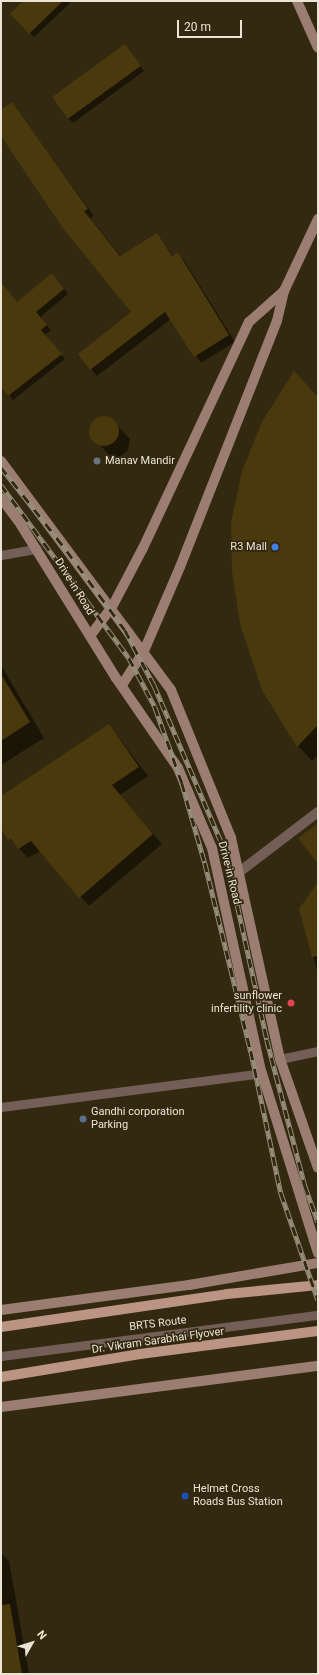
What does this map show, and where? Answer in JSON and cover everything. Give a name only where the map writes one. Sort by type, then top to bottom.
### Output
[{"type":"main road","points":[[297,1],[318,48]]},
{"type":"main road","points":[[122,685],[144,651],[180,568],[274,328],[284,290],[318,218]]},
{"type":"main road","points":[[90,636],[112,608],[143,548],[248,322],[284,290]]},
{"type":"main road","name":"Drive-in Road","points":[[1,461],[144,651],[171,690],[231,838],[280,1059],[318,1168]]},
{"type":"main road","name":"Drive-in Road","points":[[1,498],[36,549],[122,685],[178,768],[212,848],[262,1073],[318,1253]]},
{"type":"main road","points":[[1,1310],[189,1285],[318,1263]]},
{"type":"main road","points":[[1,1327],[227,1294],[318,1285]]},
{"type":"main road","name":"Dr. Vikram Sarabhai Flyover","points":[[1,1377],[140,1354],[318,1331]]},
{"type":"main road","points":[[1,1407],[318,1366]]},
{"type":"street","points":[[238,873],[318,812]]},
{"type":"lane","points":[[1,555],[36,549]]},
{"type":"lane","points":[[280,1059],[318,1051]]},
{"type":"lane","points":[[1,1107],[262,1073]]},
{"type":"lane","name":"BRTS Route","points":[[1,1356],[318,1315]]},
{"type":"building","points":[[23,1],[63,1],[29,34],[10,14]]},
{"type":"building","points":[[125,44],[141,66],[68,119],[52,97]]},
{"type":"building","points":[[12,102],[88,209],[84,211],[120,256],[157,233],[172,256],[178,252],[229,335],[194,357],[165,312],[90,370],[78,354],[131,312],[62,227],[1,136],[1,110]]},
{"type":"building","points":[[52,273],[64,289],[36,312],[47,325],[41,330],[62,354],[8,396],[1,387],[1,282],[17,302]]},
{"type":"building","name":"R3 Mall","points":[[294,371],[318,397],[318,725],[297,747],[262,690],[240,624],[232,571],[231,523],[242,471],[262,422]]},
{"type":"building","points":[[104,416],[115,420],[119,431],[115,442],[104,446],[93,442],[89,431],[93,420]]},
{"type":"building","points":[[1,674],[30,722],[1,741]]},
{"type":"building","points":[[109,724],[139,767],[112,785],[153,834],[79,898],[31,841],[18,849],[11,839],[8,840],[1,829],[1,796]]},
{"type":"building","points":[[318,823],[318,864],[298,838]]},
{"type":"building","points":[[318,882],[318,956],[312,957],[299,909]]},
{"type":"building","points":[[10,1604],[22,1674],[1,1674],[1,1605]]},
{"type":"railway","points":[[1,467],[67,551],[125,630],[154,685],[226,853],[267,1040],[305,1186],[318,1222]]},
{"type":"railway","points":[[1,485],[129,658],[155,707],[182,783],[205,863],[251,1051],[281,1193],[318,1300]]},
{"type":"place","name":"Manav Mandir","points":[[97,461]]},
{"type":"place","name":"R3 Mall","points":[[275,547]]},
{"type":"place","name":"sunflower infertility clinic","points":[[291,1003]]},
{"type":"place","name":"Gandhi corporation Parking","points":[[83,1119]]},
{"type":"place","name":"Helmet Cross Roads Bus Station","points":[[185,1496]]}]
